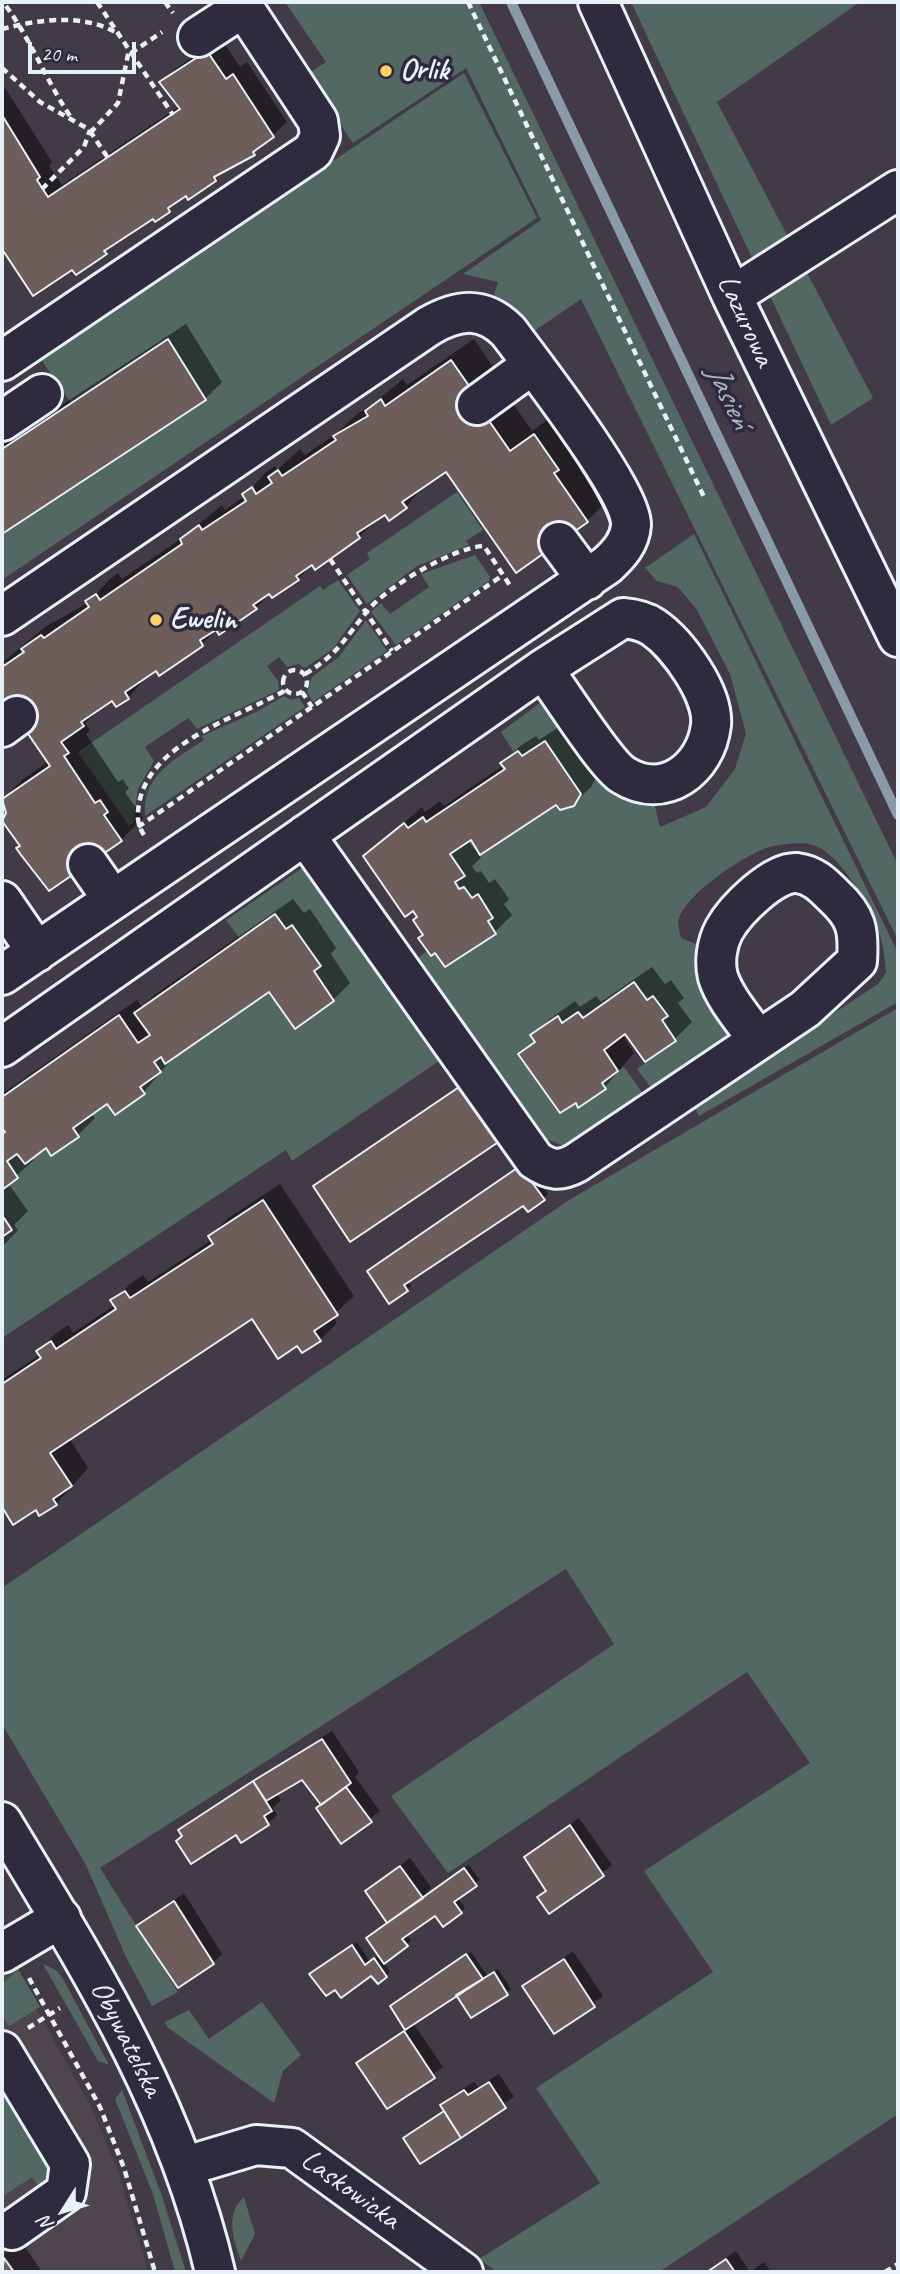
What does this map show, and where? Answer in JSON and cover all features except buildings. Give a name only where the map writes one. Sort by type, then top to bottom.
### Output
[{"type":"street","name":"Lazurowa","points":[[598,2],[732,296],[898,637]]},
{"type":"street","points":[[7,346],[316,147],[320,136],[318,121],[242,5],[180,25]]},
{"type":"street","points":[[732,296],[898,190]]},
{"type":"street","points":[[2,616],[439,320],[469,311],[485,313],[508,331],[614,483],[629,514],[629,534],[622,550],[587,580],[2,975]]},
{"type":"street","points":[[477,405],[532,365]]},
{"type":"street","points":[[2,421],[42,394]]},
{"type":"street","points":[[559,542],[587,580]]},
{"type":"street","points":[[2,1047],[543,669],[623,618],[646,623],[690,664],[704,695],[711,723],[706,747],[688,774],[664,785],[642,785],[621,774],[543,669]]},
{"type":"street","points":[[305,835],[535,1160],[549,1169],[564,1169],[576,1163],[758,1040]]},
{"type":"street","points":[[88,864],[113,900]]},
{"type":"street","points":[[2,901],[37,952]]},
{"type":"street","name":"Obywatelska","points":[[2,1822],[61,1918],[132,2044],[186,2166],[215,2272]]},
{"type":"street","points":[[6,1950],[61,1918]]},
{"type":"street","points":[[2,2052],[70,2164],[66,2192],[12,2230]]},
{"type":"street","name":"Laskowicka","points":[[186,2166],[256,2145],[292,2148],[463,2272]]},
{"type":"path","points":[[97,2],[173,115]]},
{"type":"path","points":[[468,2],[704,497]]},
{"type":"path","points":[[6,6],[20,25],[45,76],[70,116]]},
{"type":"path","points":[[2,30],[20,25],[74,21],[95,24],[118,34]]},
{"type":"path","points":[[42,189],[84,146],[90,130],[101,125],[118,103],[130,51],[180,25]]},
{"type":"path","points":[[2,68],[33,97],[90,130],[108,158]]},
{"type":"path","points":[[305,674],[334,655],[379,600],[432,564],[476,546],[484,546],[532,616]]},
{"type":"path","points":[[330,559],[393,651]]},
{"type":"path","points":[[138,827],[503,575]]},
{"type":"path","points":[[298,670],[305,674],[308,682],[302,692],[295,694],[286,690],[282,683],[287,672],[298,670]]},
{"type":"path","points":[[165,864],[138,827],[137,811],[142,790],[158,764],[201,732],[245,713],[286,690]]},
{"type":"path","points":[[302,692],[312,707]]},
{"type":"path","points":[[6,1950],[100,2107],[124,2168],[155,2272]]},
{"type":"path","points":[[885,2272],[898,2264]]},
{"type":"shaded area","points":[[2,1947],[91,2107],[118,2171],[148,2272],[2,2272]]},
{"type":"green space","points":[[285,2],[479,2],[898,865],[898,940],[581,299],[530,334],[513,312],[493,298],[498,282],[463,274],[541,220],[466,68],[353,143],[306,75],[326,62]]},
{"type":"green space","points":[[631,2],[860,2],[717,102],[873,398],[831,425]]},
{"type":"green space","points":[[464,73],[537,218],[2,580],[2,534],[206,400],[168,340],[71,403],[40,358]]},
{"type":"green space","points":[[457,492],[483,530],[466,541],[469,545],[417,566],[367,604],[347,575],[370,559],[367,553]]},
{"type":"green space","points":[[694,534],[898,953],[898,1002],[699,1116],[694,1106],[878,984],[886,973],[876,924],[853,882],[832,857],[806,843],[773,846],[762,850],[733,865],[703,888],[682,911],[678,922],[681,938],[696,944],[698,967],[728,1026],[727,1036],[651,1088],[637,1069],[676,1041],[662,1020],[667,1016],[654,997],[647,1000],[634,982],[583,1018],[578,1012],[562,1023],[557,1017],[531,1035],[535,1042],[518,1055],[559,1113],[576,1103],[579,1108],[605,1089],[602,1083],[624,1067],[642,1092],[567,1147],[548,1140],[418,958],[427,951],[431,956],[435,953],[445,967],[496,934],[488,921],[493,917],[478,895],[472,898],[464,887],[459,889],[455,882],[464,876],[450,854],[471,840],[480,854],[556,805],[560,810],[574,806],[581,794],[545,741],[522,756],[515,754],[501,732],[541,702],[549,702],[653,798],[660,827],[706,807],[735,769],[746,734],[730,674],[697,610],[678,587],[657,581],[645,568]]},
{"type":"green space","points":[[475,555],[490,577],[489,581],[396,645],[371,612],[381,603],[390,614],[429,587],[421,574]]},
{"type":"green space","points":[[338,580],[360,611],[333,649],[305,668],[298,664],[287,667],[279,657],[267,666],[278,681],[279,690],[197,729],[188,718],[145,747],[154,761],[138,789],[133,823],[129,826],[78,752],[320,586],[323,590]]},
{"type":"green space","points":[[366,620],[387,651],[313,702],[307,692],[312,677],[339,657]]},
{"type":"green space","points":[[284,696],[291,700],[299,698],[305,707],[145,816],[148,790],[162,770],[204,740],[202,736],[256,712]]},
{"type":"green space","points":[[302,868],[309,872],[442,1059],[292,1161],[286,1150],[2,1338],[2,1237],[12,1230],[2,1215],[2,1190],[18,1178],[7,1161],[17,1154],[25,1164],[46,1148],[52,1156],[78,1137],[73,1128],[107,1104],[144,1094],[140,1087],[154,1062],[161,1057],[166,1064],[269,992],[295,1029],[334,1001],[314,971],[320,966],[292,925],[240,939],[226,920]]},
{"type":"green space","points":[[898,1008],[898,2114],[659,2272],[497,2272],[479,2259],[600,2183],[536,2088],[713,1972],[644,1871],[810,1763],[747,1672],[448,1873],[391,1796],[614,1644],[566,1569],[100,1868],[178,1992],[152,2006],[126,1957],[86,1865],[2,1724],[2,1588],[569,1200]]},
{"type":"green space","points":[[43,1964],[56,1970],[62,1977],[109,2065],[98,2061]]},
{"type":"green space","points":[[18,1969],[40,2007],[9,2026],[2,2015],[2,1985]]},
{"type":"green space","points":[[262,2002],[301,2055],[283,2071],[274,2103],[167,2027],[165,2022],[189,2010],[209,2039]]},
{"type":"green space","points":[[2,2084],[45,2155],[48,2167],[42,2191],[32,2177],[2,2197],[2,2171],[5,2168],[2,2163]]},
{"type":"green space","points":[[122,2090],[162,2196],[186,2272],[175,2272],[153,2194],[115,2099]]},
{"type":"green space","points":[[244,2197],[255,2234],[241,2261],[232,2227],[234,2211]]},
{"type":"waterway","name":"Jasień","points":[[511,2],[898,815]]},
{"type":"place","name":"Orlik","points":[[386,71]]},
{"type":"place","name":"Ewelin","points":[[156,620]]}]
